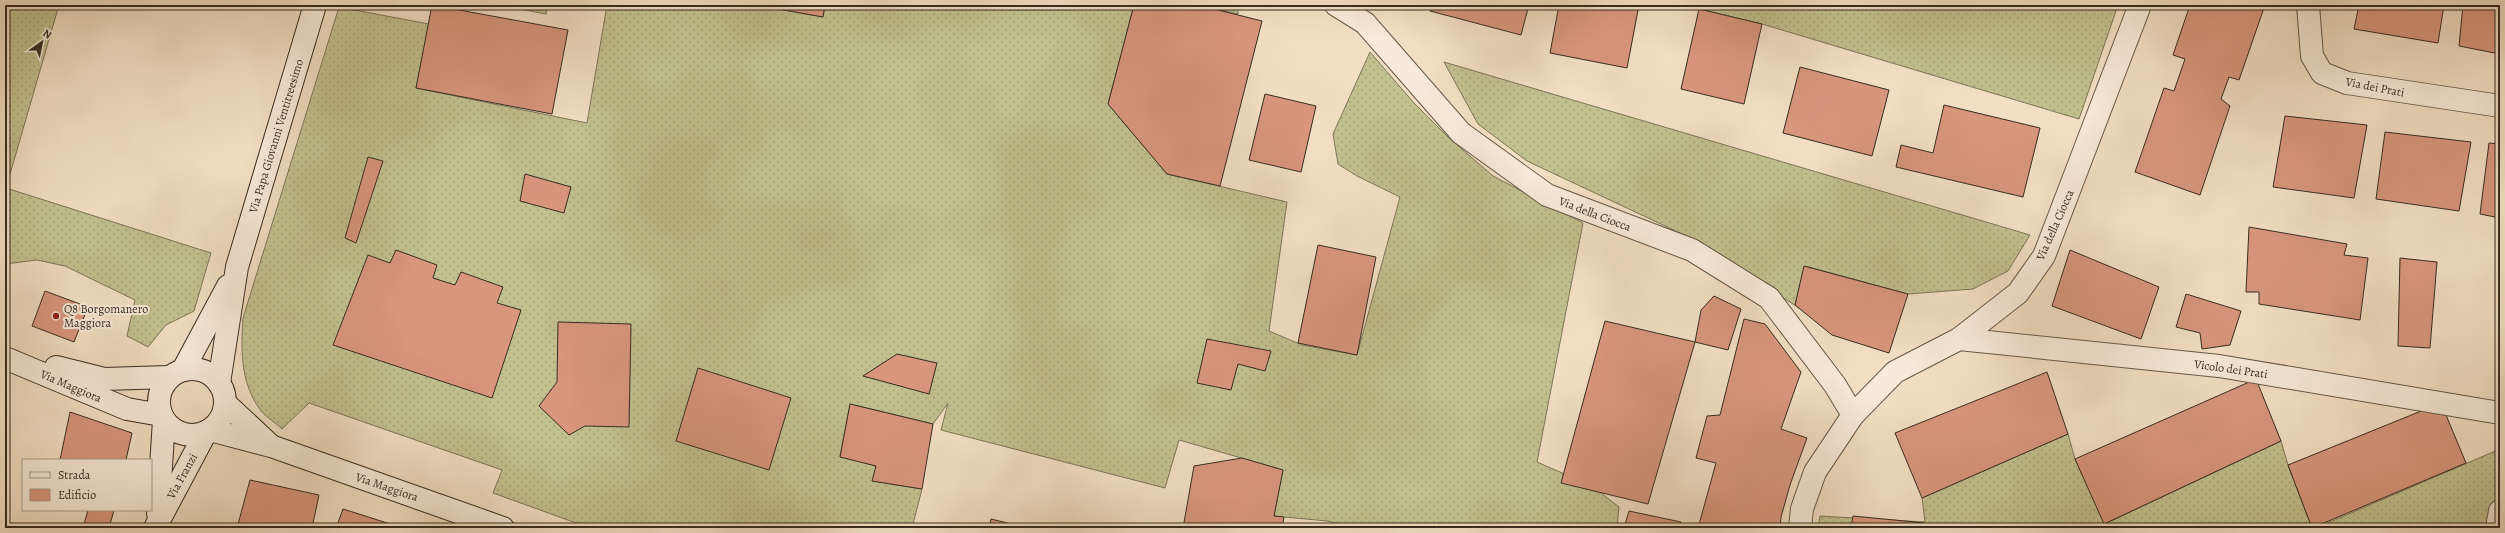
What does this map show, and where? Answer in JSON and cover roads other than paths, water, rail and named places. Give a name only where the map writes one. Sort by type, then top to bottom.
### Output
[{"type":"street","name":"Via Papa Giovanni Ventitreesimo","points":[[222,393],[237,267],[315,5]]},
{"type":"street","name":"Via della Ciocca","points":[[1336,5],[1365,23],[1461,134],[1547,195],[1692,250],[1769,298],[1835,385],[1853,414]]},
{"type":"street","name":"Via della Ciocca","points":[[1800,528],[1802,509],[1815,472],[1853,414],[1895,372],[1959,339],[2018,293],[2044,256],[2140,5]]},
{"type":"street","name":"Via dei Prati","points":[[2308,5],[2312,56],[2322,73],[2353,84],[2500,106]]},
{"type":"street","name":"Via Papa Giovanni Ventitreesimo","points":[[176,374],[237,267]]},
{"type":"street","name":"Vicolo dei Prati","points":[[1959,339],[2219,366],[2500,413]]},
{"type":"street","name":"Via Maggiora","points":[[5,357],[104,379],[176,374]]},
{"type":"street","name":"Via Maggiora","points":[[5,357],[127,409],[163,418]]},
{"type":"street","points":[[203,370],[222,393],[220,418],[208,431],[185,434],[171,427],[163,418],[159,396],[176,374],[203,370]]},
{"type":"street","name":"Via Maggiora","points":[[222,393],[271,446]]},
{"type":"street","name":"Via Franzi","points":[[156,524],[163,418]]},
{"type":"street","name":"Via Maggiora","points":[[208,431],[271,446],[502,528]]},
{"type":"street","name":"Via Franzi","points":[[156,524],[208,431]]},
{"type":"street","points":[[2497,528],[2500,511]]},
{"type":"place","name":"Q8 Borgomanero Maggiora","points":[[56,316]]}]
